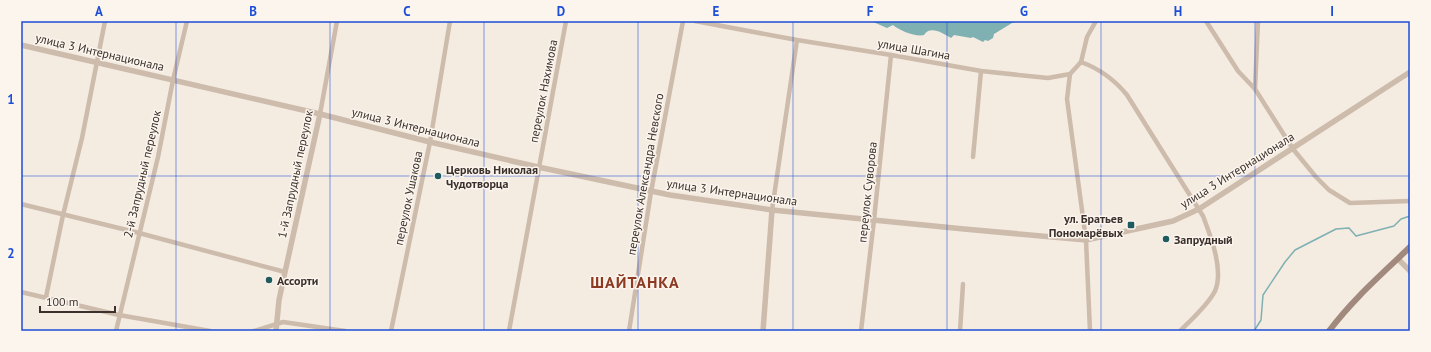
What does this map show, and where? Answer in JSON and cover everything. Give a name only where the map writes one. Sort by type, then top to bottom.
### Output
[{"type":"main road","points":[[1329,331],[1344,311],[1360,294],[1410,247]]},
{"type":"street","points":[[46,297],[62,215],[82,138],[105,21]]},
{"type":"street","name":"2-й Запрудный переулок","points":[[116,331],[158,157],[173,80],[187,21]]},
{"type":"street","name":"1-й Запрудный переулок","points":[[276,331],[276,323],[285,272],[320,114],[337,21]]},
{"type":"street","name":"переулок Ушакова","points":[[391,331],[430,142],[450,21]]},
{"type":"street","name":"переулок Нахимова","points":[[509,331],[566,21]]},
{"type":"street","name":"переулок Александра Невского","points":[[629,331],[651,192],[683,21]]},
{"type":"street","name":"улица Шагина","points":[[695,21],[796,40],[981,71],[1048,78],[1070,74]]},
{"type":"street","points":[[1090,331],[1086,240],[1068,99],[1070,74],[1081,62],[1087,37],[1096,21]]},
{"type":"street","points":[[1206,21],[1238,71],[1255,88],[1293,149],[1316,177],[1330,190],[1350,203],[1410,201]]},
{"type":"street","points":[[1255,88],[1258,21]]},
{"type":"street","points":[[763,331],[772,210],[796,40]]},
{"type":"street","name":"улица 3 Интернационала","points":[[21,45],[320,114],[430,142],[651,192],[772,210],[1086,240],[1173,221],[1199,209],[1410,72]]},
{"type":"street","name":"переулок Суворова","points":[[861,331],[891,55]]},
{"type":"street","points":[[1081,62],[1092,66],[1107,75],[1123,90],[1152,132],[1203,216],[1215,253],[1218,269],[1218,280],[1214,292],[1205,305],[1180,331]]},
{"type":"street","points":[[973,157],[981,71]]},
{"type":"street","points":[[21,204],[139,233],[285,272]]},
{"type":"street","points":[[1398,258],[1410,271]]},
{"type":"street","points":[[960,331],[963,284]]},
{"type":"street","points":[[21,292],[119,315],[210,331]]},
{"type":"street","points":[[254,331],[283,322],[345,331]]},
{"type":"water","points":[[871,21],[1019,21],[1012,23],[994,34],[993,38],[983,42],[973,37],[971,38],[954,35],[951,38],[941,32],[933,30],[924,35],[917,35],[904,31],[893,25],[887,28]]},
{"type":"waterway","points":[[1254,331],[1261,320],[1263,295],[1295,250],[1336,229],[1349,228],[1356,236],[1394,226],[1401,219],[1410,216]]},
{"type":"place","name":"Церковь Николая Чудотворца","points":[[438,176]]},
{"type":"place","name":"ул. Братьев Пономарёвых","points":[[1131,225]]},
{"type":"place","name":"Запрудный","points":[[1166,239]]},
{"type":"place","name":"Ассорти","points":[[269,280]]},
{"type":"district","name":"ШАЙТАНКА","points":[[635,282]]}]
